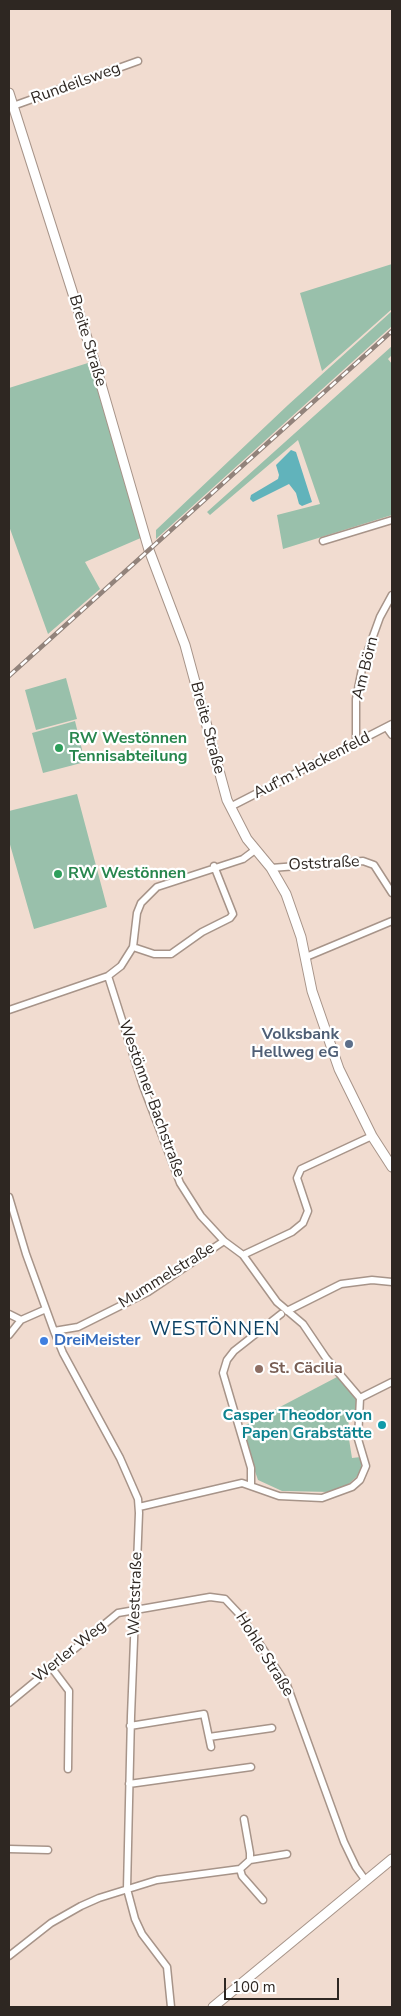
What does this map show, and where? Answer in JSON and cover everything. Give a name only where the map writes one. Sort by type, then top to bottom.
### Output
[{"type":"street","name":"Rundeilsweg","points":[[13,106],[138,61]]},
{"type":"street","name":"Breite Straße","points":[[9,93],[149,550],[185,645],[230,807],[247,840],[271,868],[292,908],[315,1000],[339,1069],[372,1136],[392,1167]]},
{"type":"street","points":[[323,541],[392,520]]},
{"type":"street","name":"Am Börn","points":[[356,744],[356,699],[363,664],[380,617],[392,595]]},
{"type":"street","name":"Auf'm Hackenfeld","points":[[230,807],[390,726]]},
{"type":"street","points":[[390,726],[392,734]]},
{"type":"street","points":[[9,1010],[108,976],[121,966],[133,947],[137,913],[147,895],[167,882],[214,866],[242,859],[255,850]]},
{"type":"street","name":"Oststraße","points":[[271,868],[363,860],[374,865],[392,892]]},
{"type":"street","points":[[133,947],[154,954],[171,954],[202,932],[230,918],[233,914],[214,866]]},
{"type":"street","points":[[306,958],[392,921]]},
{"type":"street","name":"Westönner Bachstraße","points":[[108,976],[170,1160],[180,1183],[201,1216],[224,1241],[243,1255],[284,1312],[303,1324],[326,1358],[360,1398]]},
{"type":"street","points":[[243,1255],[292,1232],[303,1223],[308,1211],[297,1178],[301,1169],[372,1136]]},
{"type":"street","name":"Weststraße","points":[[9,1196],[26,1254],[54,1331],[133,1484],[139,1507],[130,1726],[127,1889],[134,1919],[142,1934],[167,1967],[171,2007]]},
{"type":"street","name":"Mummelstraße","points":[[54,1331],[78,1327],[148,1292],[224,1241]]},
{"type":"street","points":[[251,1484],[251,1468],[222,1373],[227,1360],[234,1351],[284,1312],[341,1284],[372,1280],[392,1282]]},
{"type":"street","points":[[9,1335],[21,1320],[46,1309]]},
{"type":"street","points":[[9,1314],[21,1320]]},
{"type":"street","points":[[139,1507],[242,1483],[251,1484],[280,1496],[300,1498],[322,1498],[352,1487],[360,1480],[366,1466],[358,1439],[360,1398],[392,1382]]},
{"type":"street","name":"Hohle Straße","points":[[135,1608],[210,1597],[222,1598],[232,1604],[287,1686],[344,1842],[356,1866],[366,1880]]},
{"type":"street","name":"Werler Weg","points":[[9,1703],[118,1613],[135,1608]]},
{"type":"street","points":[[51,1667],[69,1691],[68,1769]]},
{"type":"street","points":[[130,1726],[204,1714],[211,1747]]},
{"type":"street","points":[[209,1737],[272,1728]]},
{"type":"street","points":[[129,1784],[251,1767]]},
{"type":"street","points":[[244,1819],[250,1860]]},
{"type":"street","points":[[9,1849],[48,1850]]},
{"type":"street","points":[[9,1956],[52,1923],[80,1906],[157,1880],[240,1869],[250,1860],[287,1854]]},
{"type":"street","points":[[213,2007],[392,1859]]},
{"type":"street","points":[[240,1869],[242,1876],[263,1900]]},
{"type":"green space","points":[[392,264],[392,309],[322,371],[300,293]]},
{"type":"green space","points":[[392,311],[392,326],[156,539],[156,530],[288,405]]},
{"type":"green space","points":[[392,346],[392,355],[388,359],[392,364],[392,515],[283,549],[277,515],[320,504],[298,440],[210,515],[207,512]]},
{"type":"green space","points":[[91,362],[143,537],[85,562],[100,589],[48,634],[9,526],[9,388]]},
{"type":"green space","points":[[66,678],[77,719],[36,730],[25,690]]},
{"type":"green space","name":"RW Westönnen Tennisabteilung","points":[[75,721],[85,762],[43,773],[32,733]]},
{"type":"green space","name":"RW Westönnen","points":[[77,794],[107,907],[34,929],[9,841],[9,811]]},
{"type":"green space","points":[[337,1377],[358,1399],[356,1415],[349,1417],[348,1433],[352,1458],[361,1457],[361,1473],[345,1487],[331,1492],[282,1491],[258,1480],[240,1428]]},
{"type":"water","points":[[291,450],[296,452],[312,502],[302,506],[299,504],[296,493],[289,484],[253,502],[250,499],[251,495],[278,479],[279,475],[276,465]]},
{"type":"railway","points":[[9,676],[392,331]]},
{"type":"place","name":"RW Westönnen Tennisabteilung","points":[[59,748]]},
{"type":"place","name":"RW Westönnen","points":[[58,874]]},
{"type":"place","name":"Volksbank Hellweg eG","points":[[349,1044]]},
{"type":"place","name":"DreiMeister","points":[[44,1341]]},
{"type":"place","name":"St. Cäcilia","points":[[259,1369]]},
{"type":"place","name":"Casper Theodor von Papen Grabstätte","points":[[382,1425]]},
{"type":"district","name":"WESTÖNNEN","points":[[215,1330]]}]
